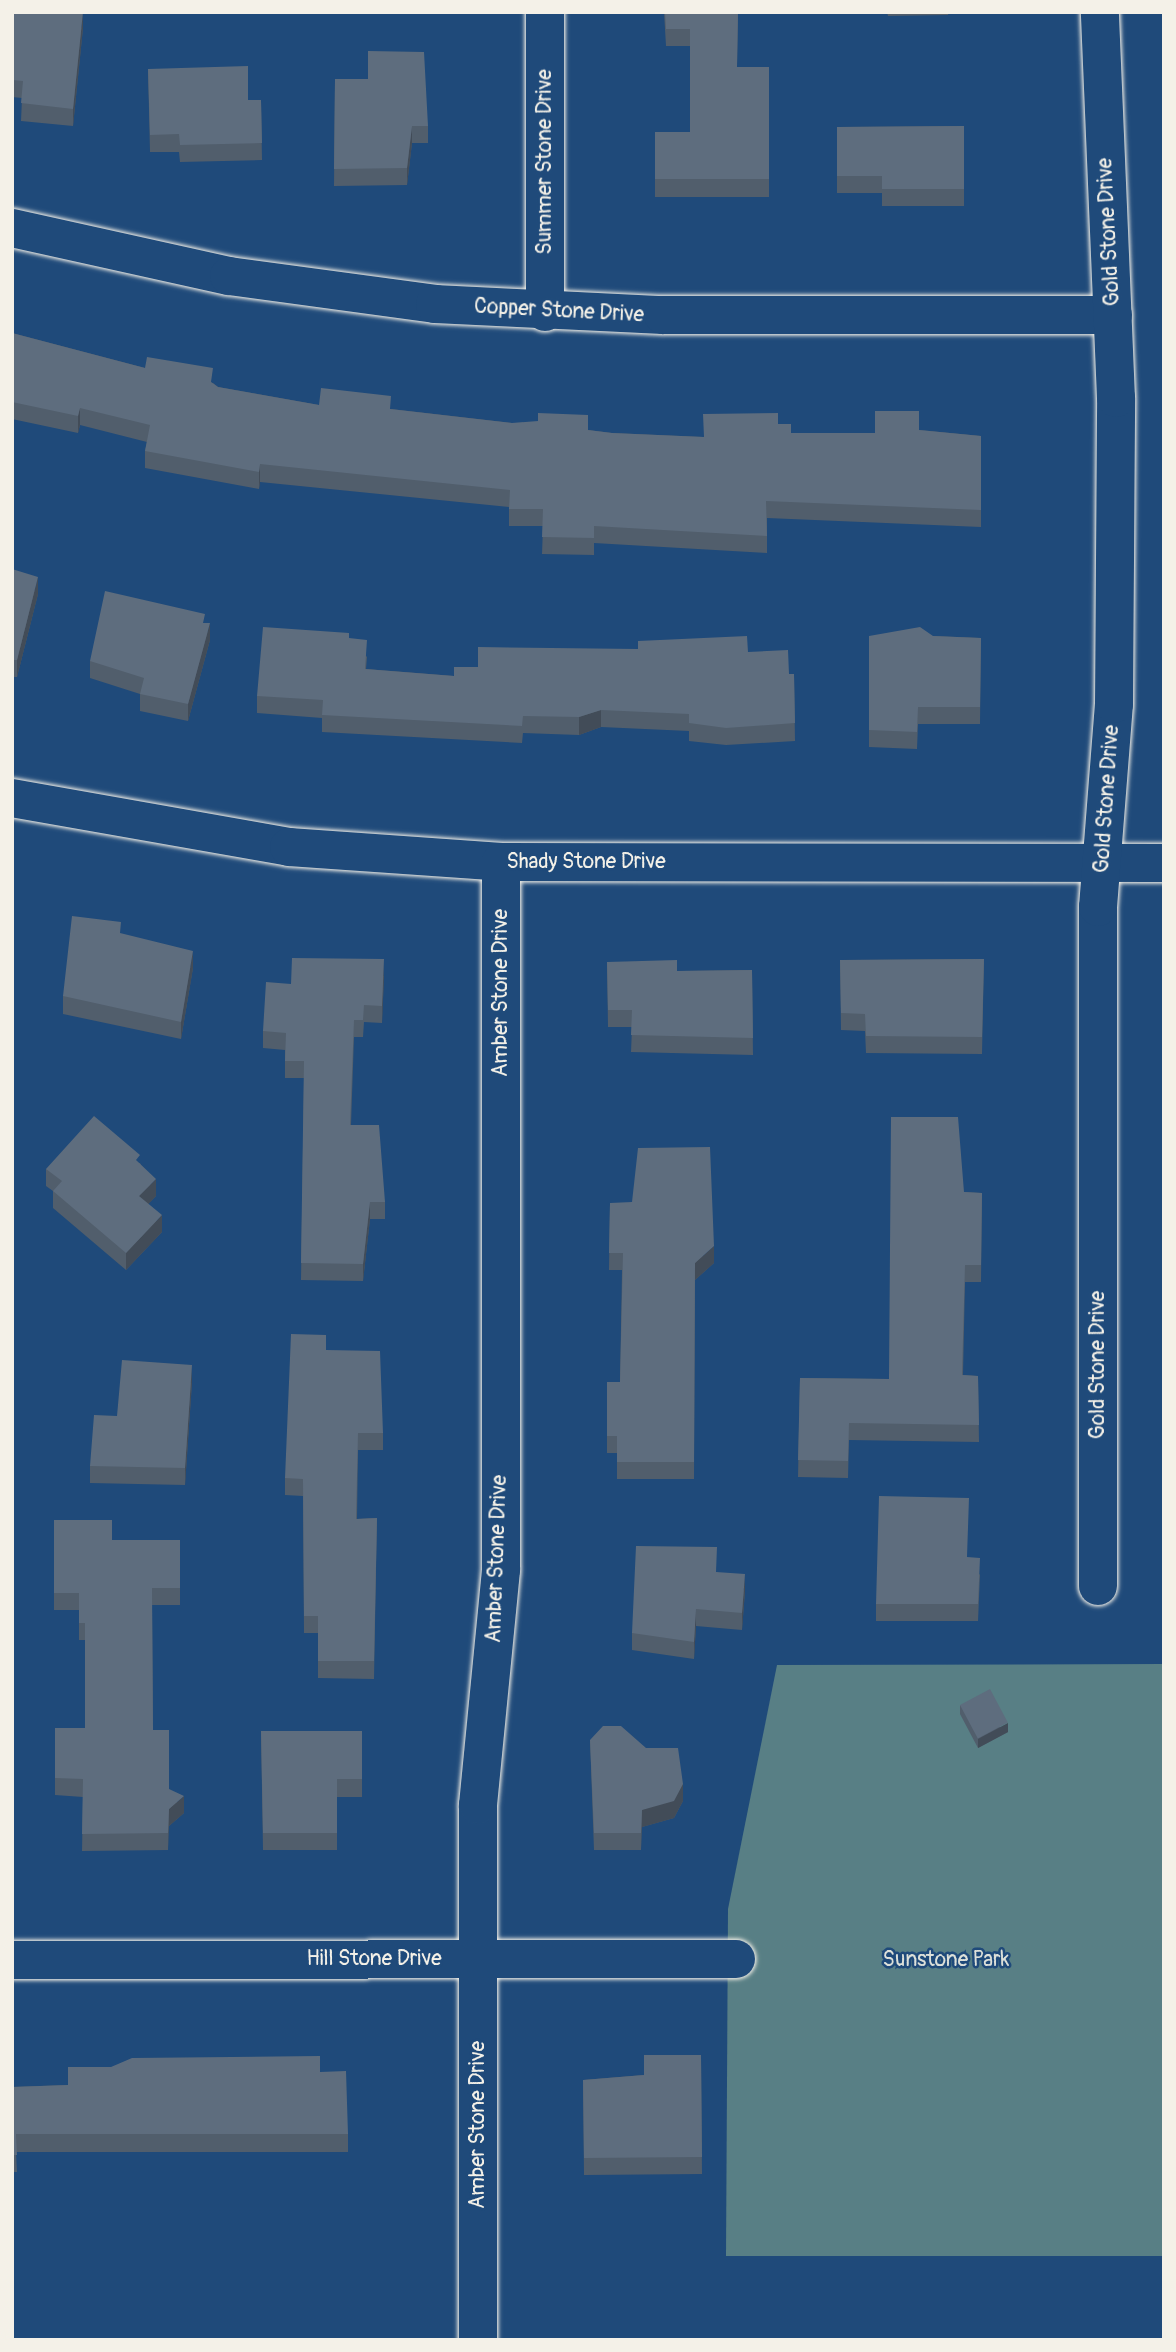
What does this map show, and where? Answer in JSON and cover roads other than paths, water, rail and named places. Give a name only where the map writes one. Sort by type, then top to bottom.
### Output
[{"type":"street","name":"Summer Stone Drive","points":[[545,12],[545,313]]},
{"type":"street","name":"Gold Stone Drive","points":[[1098,1586],[1102,864],[1116,647],[1113,315],[1100,12]]},
{"type":"street","name":"Copper Stone Drive","points":[[12,228],[229,276],[545,313],[1113,315]]},
{"type":"street","name":"Shady Stone Drive","points":[[12,798],[289,847],[501,862],[1164,863]]},
{"type":"street","name":"Amber Stone Drive","points":[[478,2340],[477,1959],[480,1760],[501,1570],[501,862]]},
{"type":"street","name":"Hill Stone Drive","points":[[12,1960],[736,1959]]},
{"type":"park label","name":"Sunstone Park","points":[[946,1960]]}]
